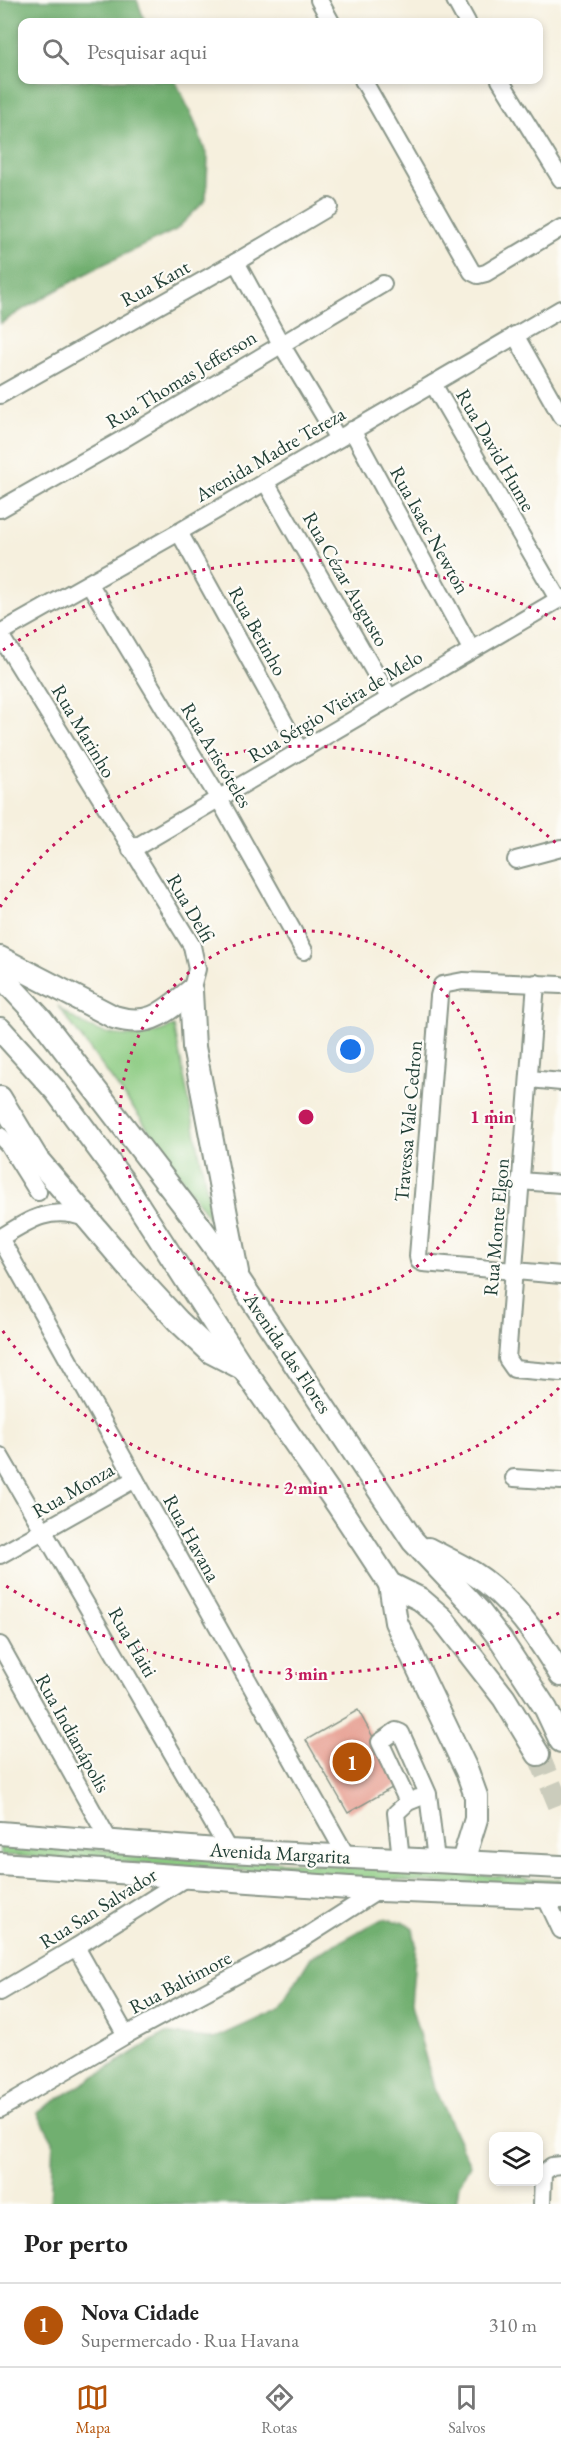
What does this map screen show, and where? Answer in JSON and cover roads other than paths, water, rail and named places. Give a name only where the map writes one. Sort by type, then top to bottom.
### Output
[{"type":"main road","points":[[0,958],[114,1017],[129,1022],[144,1022],[163,1014],[192,991]]},
{"type":"main road","name":"Avenida das Flores","points":[[0,975],[48,1028],[239,1280],[413,1541],[478,1610],[501,1640],[546,1709],[561,1741]]},
{"type":"main road","points":[[192,991],[194,1047],[239,1280]]},
{"type":"main road","points":[[0,1029],[56,1091],[122,1180],[243,1368],[390,1584],[396,1622],[467,1771],[476,1796],[476,1819],[463,1861]]},
{"type":"main road","points":[[0,1098],[37,1159],[178,1321],[211,1352],[243,1368]]},
{"type":"main road","points":[[413,1541],[474,1574],[499,1594],[529,1626],[561,1675]]},
{"type":"main road","points":[[390,1584],[420,1599],[441,1617],[504,1698],[538,1754]]},
{"type":"main road","name":"Avenida Margarita","points":[[0,1833],[229,1851],[561,1866]]},
{"type":"main road","name":"Avenida Margarita","points":[[0,1864],[379,1890],[553,1896]]},
{"type":"street","points":[[319,0],[329,18]]},
{"type":"street","points":[[455,0],[465,18]]},
{"type":"street","points":[[365,84],[472,272],[478,275],[494,269],[561,228]]},
{"type":"street","points":[[502,84],[561,179]]},
{"type":"street","name":"Rua Kant","points":[[0,395],[329,207]]},
{"type":"street","name":"Rua Isaac Newton","points":[[236,262],[280,344],[345,435],[471,649]]},
{"type":"street","name":"Rua Thomas Jefferson","points":[[0,509],[125,438],[383,284]]},
{"type":"street","name":"Avenida Madre Tereza","points":[[0,634],[561,309]]},
{"type":"street","points":[[515,335],[561,416]]},
{"type":"street","name":"Rua David Hume","points":[[433,384],[560,598]]},
{"type":"street","name":"Rua Cézar Augusto","points":[[266,481],[390,699]]},
{"type":"street","name":"Rua Betinho","points":[[179,532],[300,751]]},
{"type":"street","name":"Rua Aristóteles","points":[[89,583],[219,800],[304,951]]},
{"type":"street","name":"Rua Sérgio Vieira de Melo","points":[[131,850],[560,598]]},
{"type":"street","name":"Rua Marinho","points":[[0,634],[131,850]]},
{"type":"street","points":[[516,860],[561,848]]},
{"type":"street","name":"Rua Delfi","points":[[131,850],[195,954],[197,969],[192,991]]},
{"type":"street","name":"Travessa Vale Cedron","points":[[513,1272],[419,1261],[439,996],[442,985],[463,981],[536,983]]},
{"type":"street","points":[[536,983],[561,985]]},
{"type":"street","name":"Rua Monte Elgon","points":[[536,983],[507,1359],[510,1367],[518,1370],[561,1373]]},
{"type":"street","points":[[530,1079],[561,1082]]},
{"type":"street","points":[[0,1136],[8,1144],[38,1192]]},
{"type":"street","points":[[32,1218],[38,1192],[37,1159]]},
{"type":"street","points":[[520,1181],[561,1184]]},
{"type":"street","points":[[0,1238],[32,1218],[64,1211],[86,1218]]},
{"type":"street","name":"Rua Havana","points":[[0,1238],[348,1857]]},
{"type":"street","points":[[513,1272],[561,1275]]},
{"type":"street","name":"Rua Haiti","points":[[0,1456],[229,1851]]},
{"type":"street","points":[[513,1478],[561,1481]]},
{"type":"street","name":"Rua Monza","points":[[0,1555],[135,1479]]},
{"type":"street","name":"Rua Indianápolis","points":[[0,1645],[110,1842]]},
{"type":"street","points":[[408,1802],[380,1742],[396,1731],[401,1733],[428,1794],[436,1860]]},
{"type":"street","points":[[401,1859],[396,1813],[408,1802],[428,1794]]},
{"type":"street","name":"Rua San Salvador","points":[[0,1992],[187,1877]]},
{"type":"street","name":"Rua Baltimore","points":[[0,2109],[126,2035],[301,1940],[379,1890]]},
{"type":"street","points":[[553,1896],[561,1930]]},
{"type":"street","points":[[76,1947],[126,2035]]},
{"type":"street","points":[[542,2204],[542,2179],[554,2167]]},
{"type":"tunnel","points":[[538,1754],[561,1810]]},
{"type":"place","name":"Nova Cidade","points":[[352,1762]]}]
